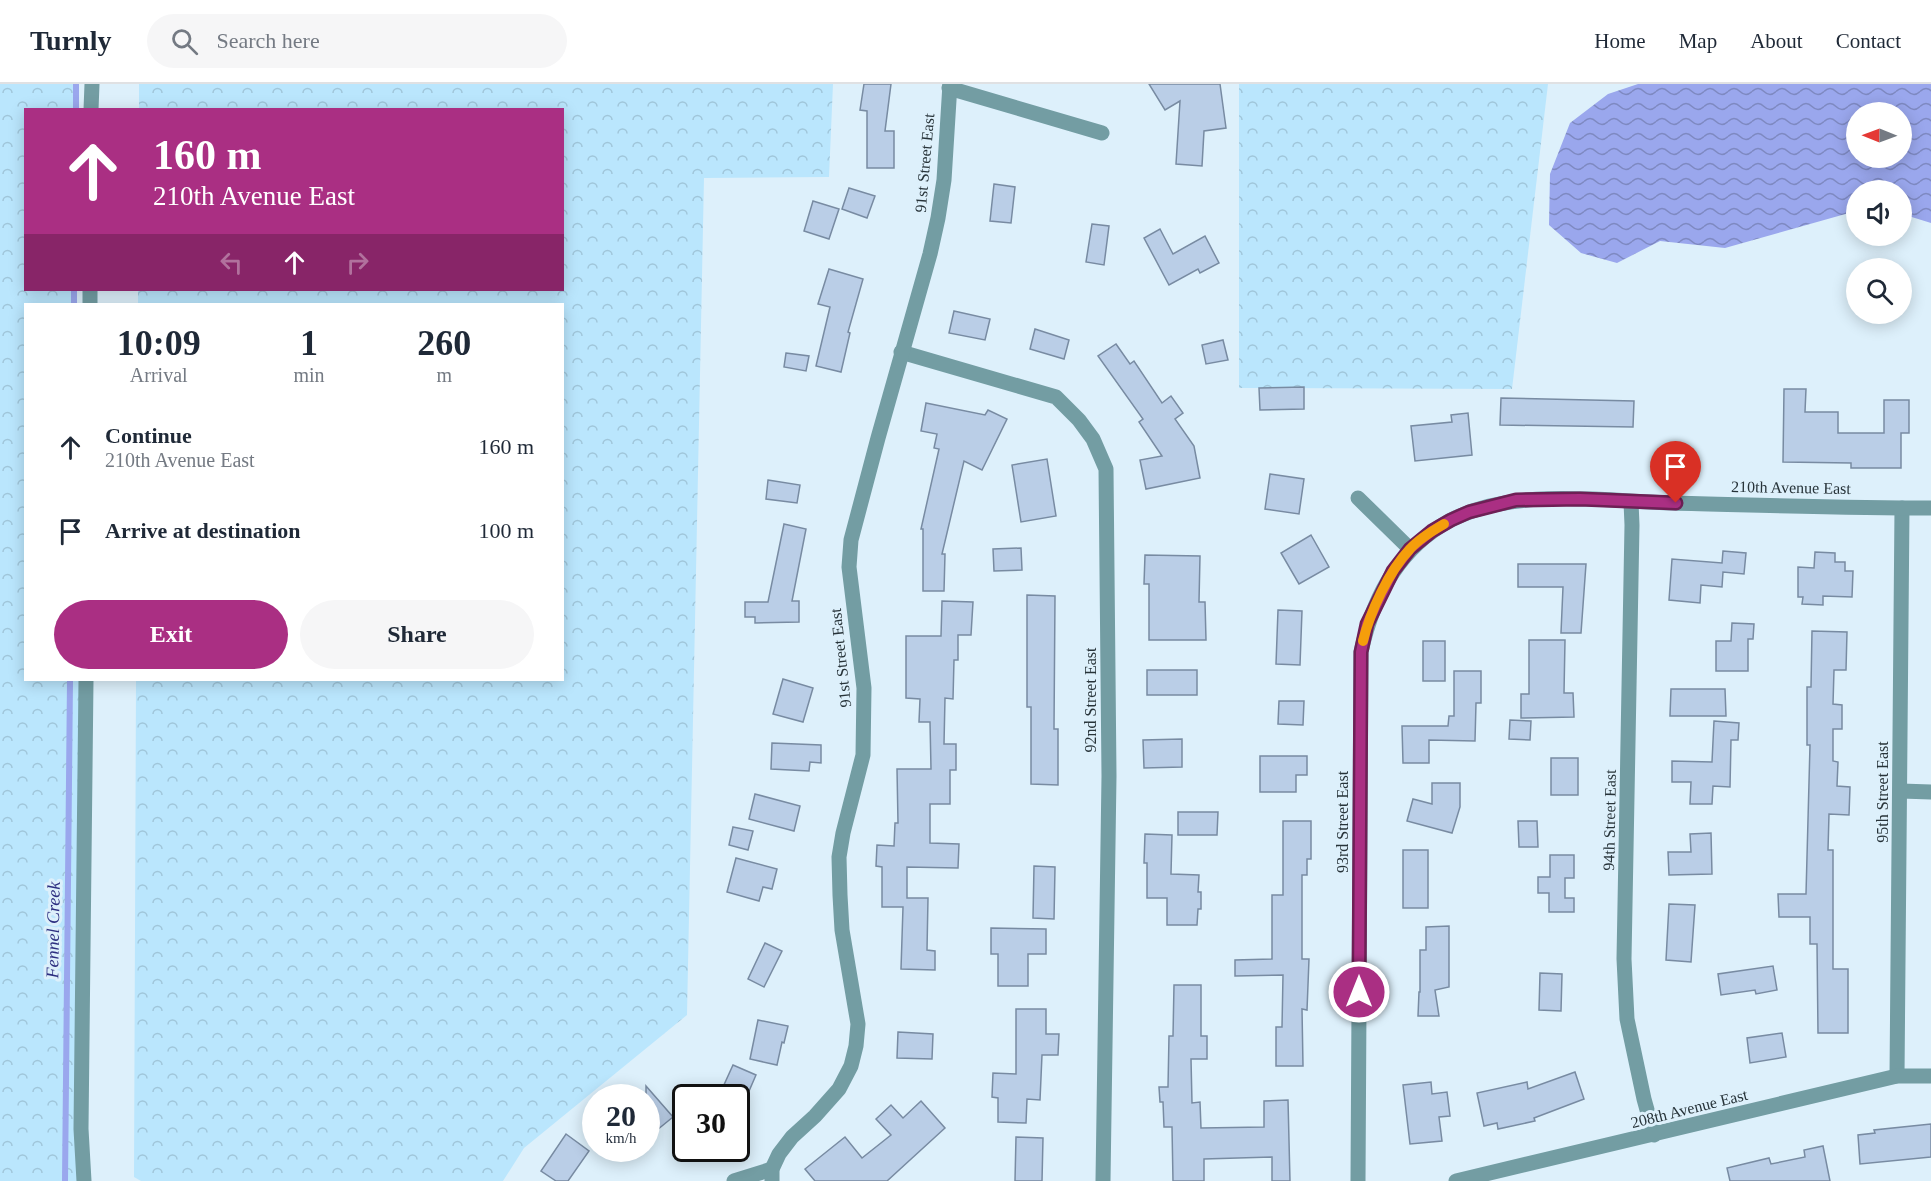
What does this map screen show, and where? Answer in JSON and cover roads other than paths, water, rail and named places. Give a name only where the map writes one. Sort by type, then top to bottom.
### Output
[{"type":"street","points":[[91,108],[92,84]]},
{"type":"street","points":[[949,86],[1102,133]]},
{"type":"street","name":"91st Street East","points":[[734,1181],[772,1175],[779,1154],[792,1137],[839,1089],[851,1066],[856,1046],[858,1024],[843,930],[839,857],[862,755],[864,688],[849,567],[851,540],[938,218],[944,180],[949,86]]},
{"type":"street","name":"92nd Street East","points":[[901,352],[1056,397],[1079,420],[1093,439],[1106,468],[1109,776],[1103,1181]]},
{"type":"street","points":[[1359,498],[1410,549]]},
{"type":"street","name":"210th Avenue East","points":[[1410,549],[1432,531],[1451,520],[1469,512],[1516,500],[1580,499],[1931,508]]},
{"type":"street","name":"94th Street East","points":[[1631,502],[1624,959],[1627,1019],[1654,1135]]},
{"type":"street","name":"95th Street East","points":[[1897,1076],[1902,508]]},
{"type":"street","name":"93rd Street East","points":[[1358,1181],[1361,652],[1367,624],[1393,571],[1410,549]]},
{"type":"street","points":[[84,1181],[81,1129],[86,681]]},
{"type":"street","points":[[1900,791],[1931,792]]},
{"type":"street","name":"208th Avenue East","points":[[1456,1181],[1514,1174],[1654,1135],[1897,1076],[1931,1076]]},
{"type":"water","points":[[1638,84],[1931,84],[1931,223],[1912,217],[1912,180],[1846,180],[1846,214],[1725,248],[1660,241],[1617,263],[1581,253],[1549,225],[1550,174],[1570,123],[1608,94]]},
{"type":"waterway","name":"Fennel Creek","points":[[76,84],[76,108]]},
{"type":"waterway","name":"Fennel Creek","points":[[74,291],[74,303]]},
{"type":"waterway","name":"Fennel Creek","points":[[65,1181],[70,681]]}]
